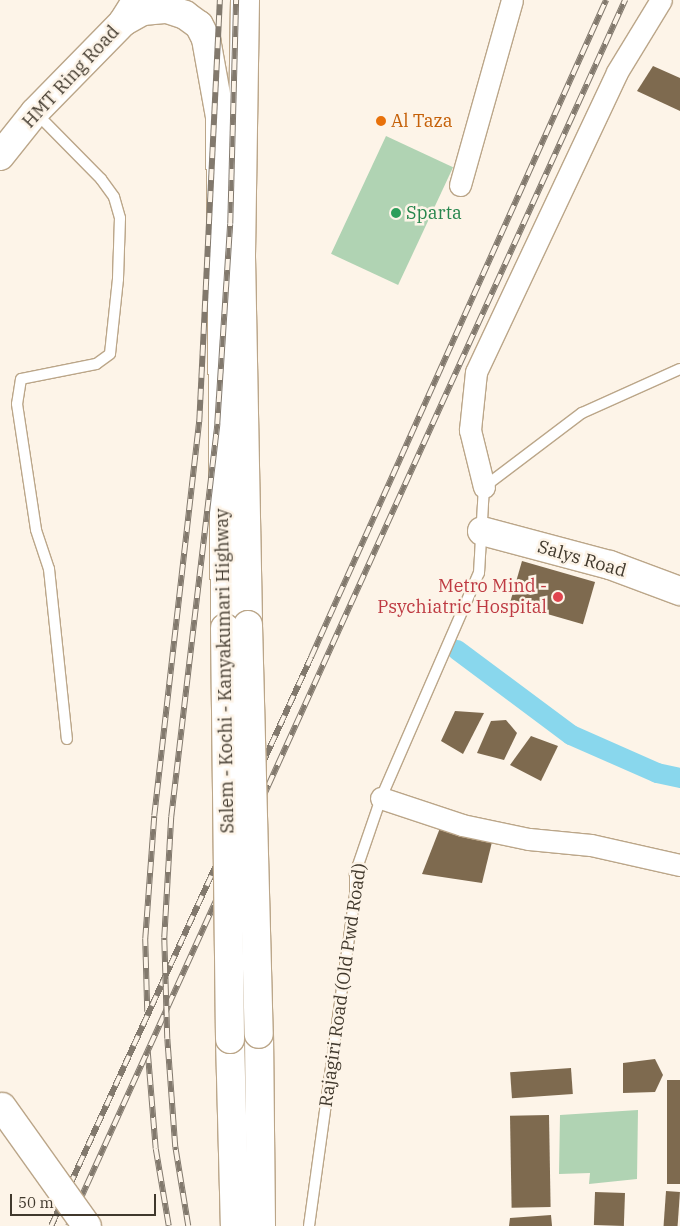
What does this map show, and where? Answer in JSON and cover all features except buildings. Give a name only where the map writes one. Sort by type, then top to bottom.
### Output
[{"type":"main road","name":"Salem - Kochi - Kanyakumari Highway","points":[[235,521],[245,0]]},
{"type":"main road","name":"HMT Ring Road","points":[[0,156],[35,112],[130,11],[167,9],[186,15],[199,25],[206,39],[220,117]]},
{"type":"main road","name":"Salem - Kochi - Kanyakumari Highway","points":[[220,117],[235,521],[236,627],[230,1039],[235,1226]]},
{"type":"main road","name":"Salys Road","points":[[482,531],[610,565],[680,591]]},
{"type":"main road","points":[[236,627],[259,1034],[261,1226]]},
{"type":"main road","points":[[1,1106],[87,1226]]},
{"type":"street","points":[[460,185],[512,0]]},
{"type":"street","points":[[484,487],[470,430],[476,372],[618,72],[661,0]]},
{"type":"street","points":[[381,798],[462,825],[530,838],[591,844],[680,865]]},
{"type":"lane","points":[[35,112],[102,179],[114,197],[120,218],[118,279],[110,354],[96,364],[21,379],[18,404],[36,530],[49,569],[68,739]]},
{"type":"lane","points":[[484,487],[582,413],[680,369]]},
{"type":"lane","name":"Rajagiri Road (Old Pwd Road)","points":[[309,1226],[355,895],[355,874],[381,798],[479,573],[484,487]]},
{"type":"green space","name":"Sparta","points":[[386,136],[453,167],[398,285],[331,254]]},
{"type":"green space","points":[[638,1110],[637,1179],[589,1184],[590,1173],[559,1174],[560,1115]]},
{"type":"waterway","points":[[457,650],[571,735],[657,773],[680,778]]},
{"type":"railway","points":[[147,1012],[145,939],[154,816],[199,422],[220,0]]},
{"type":"railway","points":[[188,1226],[175,1147],[167,1039],[164,938],[171,817],[217,424],[230,224],[236,0]]},
{"type":"railway","points":[[51,1226],[311,657],[606,0]]},
{"type":"railway","points":[[68,1226],[625,0]]},
{"type":"railway","points":[[148,1052],[156,1149],[169,1226]]},
{"type":"place","name":"Al Taza","points":[[381,121]]},
{"type":"place","name":"Sparta","points":[[396,213]]},
{"type":"place","name":"Metro Mind - Psychiatric Hospital","points":[[558,597]]}]
